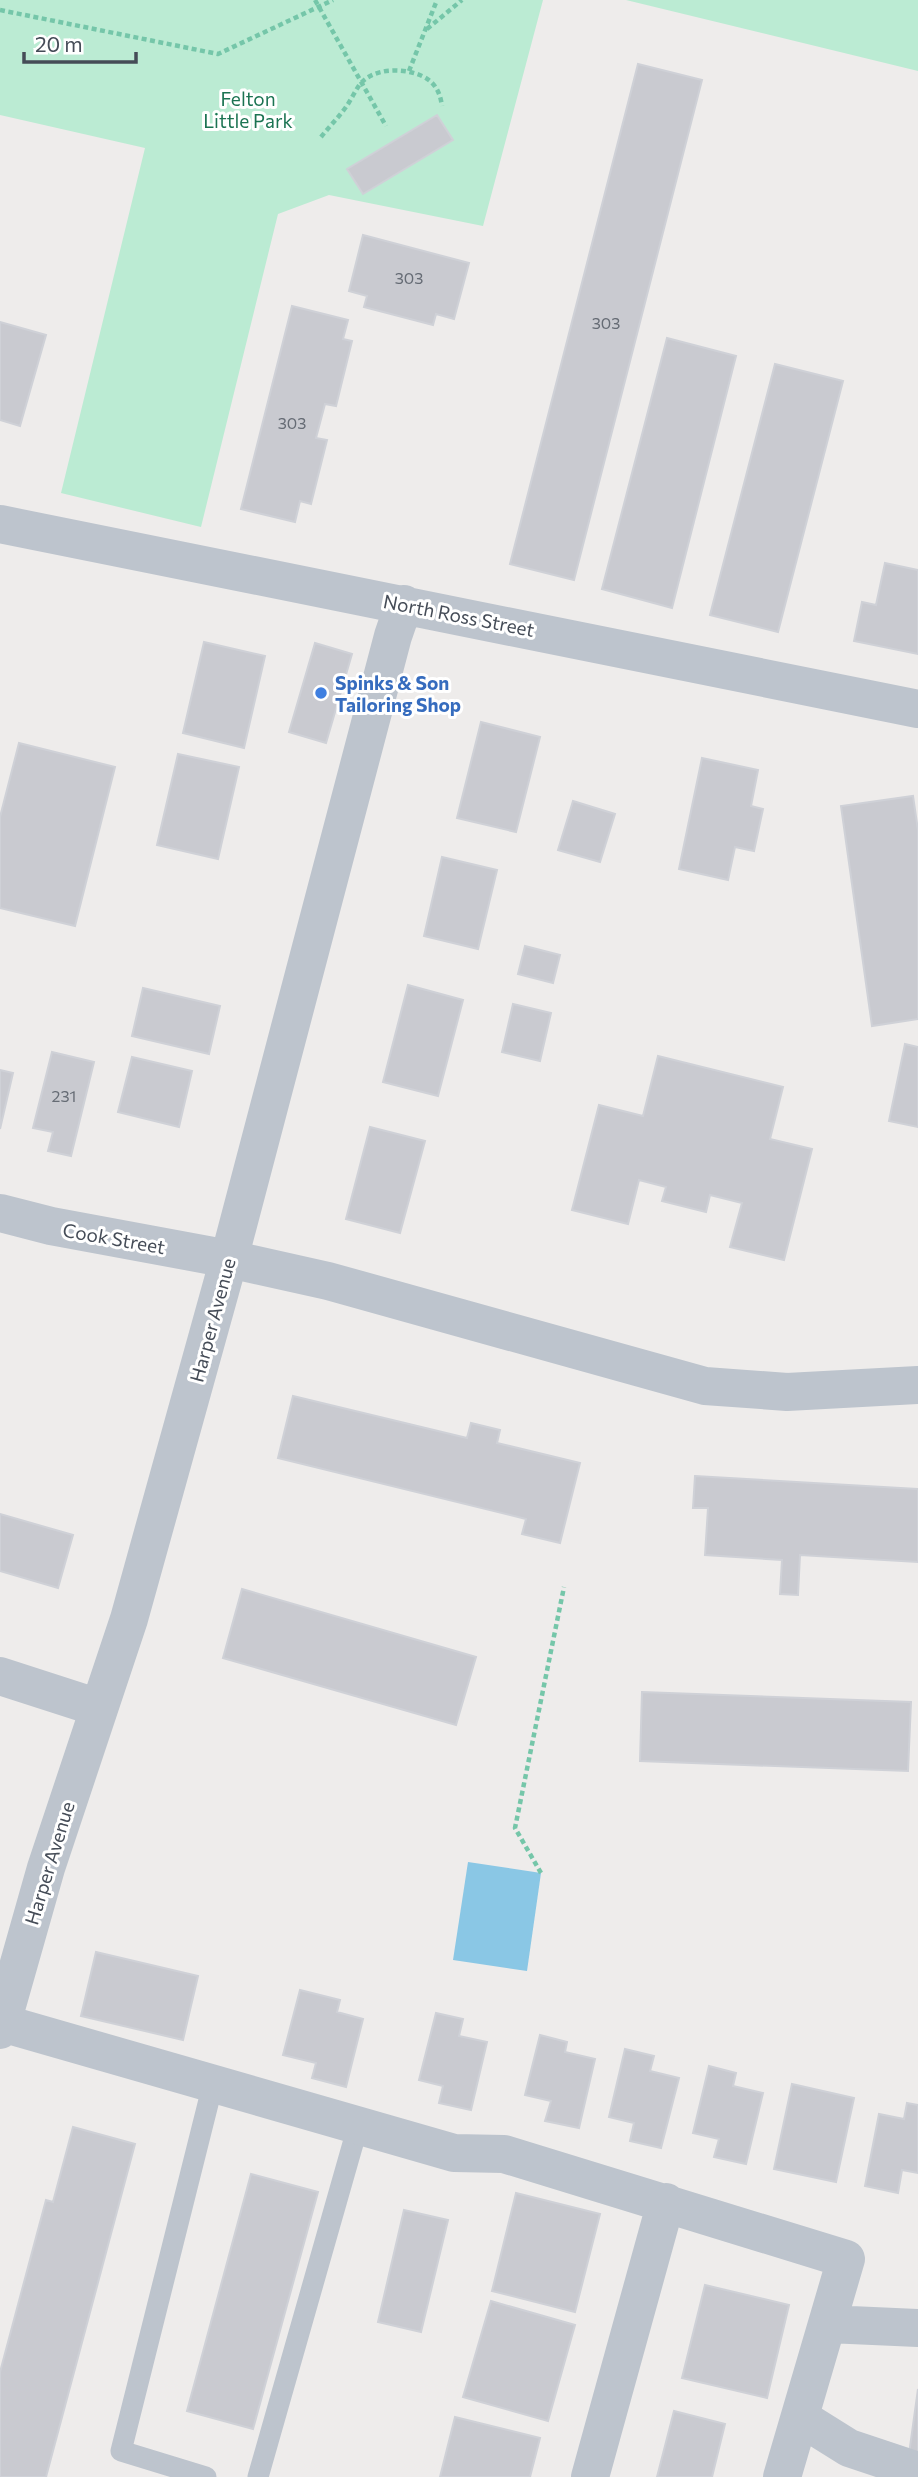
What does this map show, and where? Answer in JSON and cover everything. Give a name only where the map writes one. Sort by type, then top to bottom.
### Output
[{"type":"street","name":"North Ross Street","points":[[0,524],[918,709]]},
{"type":"street","name":"Harper Avenue","points":[[1,2027],[46,1868],[129,1619],[229,1258],[387,657],[404,604]]},
{"type":"street","name":"Cook Street","points":[[0,1213],[51,1226],[229,1258],[328,1281],[705,1386],[787,1392],[918,1385]]},
{"type":"street","points":[[0,1676],[99,1708]]},
{"type":"street","points":[[1,2027],[454,2153],[504,2154],[846,2259],[782,2477]]},
{"type":"street","points":[[590,2477],[666,2202]]},
{"type":"street","points":[[828,2323],[918,2328]]},
{"type":"street","points":[[801,2418],[849,2448],[918,2471]]},
{"type":"lane","points":[[206,2477],[121,2451],[213,2084]]},
{"type":"lane","points":[[258,2477],[359,2126]]},
{"type":"path","points":[[315,0],[386,126]]},
{"type":"path","points":[[0,10],[218,54],[333,0]]},
{"type":"path","points":[[409,71],[437,0]]},
{"type":"path","points":[[426,29],[462,0]]},
{"type":"path","points":[[321,136],[345,109],[361,82],[376,74],[394,70],[409,71],[429,79],[440,93],[442,106]]},
{"type":"path","points":[[541,1873],[515,1828],[564,1587]]},
{"type":"green space","name":"Felton Little Park","points":[[0,0],[543,0],[483,226],[329,195],[278,214],[201,527],[61,493],[145,148],[0,115]]},
{"type":"green space","points":[[626,0],[918,0],[918,71]]},
{"type":"water","points":[[468,1862],[541,1873],[527,1971],[453,1960]]},
{"type":"building","points":[[638,64],[702,80],[574,580],[510,564]]},
{"type":"building","points":[[437,115],[453,140],[363,194],[347,169]]},
{"type":"building","points":[[363,235],[469,263],[454,319],[436,314],[433,325],[364,307],[367,296],[349,291]]},
{"type":"building","points":[[292,306],[348,320],[343,339],[352,341],[336,406],[325,404],[316,438],[327,440],[311,504],[300,501],[295,522],[241,509]]},
{"type":"building","points":[[0,322],[46,335],[20,426],[0,420]]},
{"type":"building","points":[[667,338],[736,356],[672,608],[602,589]]},
{"type":"building","points":[[775,364],[843,381],[778,632],[710,615]]},
{"type":"building","points":[[885,563],[918,570],[918,654],[854,641],[862,602],[876,605]]},
{"type":"building","points":[[204,642],[265,656],[244,748],[183,733]]},
{"type":"building","name":"Spinks & Son Tailoring Shop","points":[[315,643],[352,654],[326,743],[289,732]]},
{"type":"building","points":[[481,722],[540,737],[516,832],[457,818]]},
{"type":"building","points":[[19,743],[115,767],[75,926],[0,908],[0,817]]},
{"type":"building","points":[[178,754],[239,767],[218,859],[157,845]]},
{"type":"building","points":[[702,758],[758,770],[751,806],[763,809],[754,851],[735,847],[728,880],[679,869]]},
{"type":"building","points":[[913,796],[918,830],[918,1019],[872,1026],[841,806]]},
{"type":"building","points":[[573,801],[615,814],[600,862],[558,850]]},
{"type":"building","points":[[442,857],[497,870],[478,949],[424,936]]},
{"type":"building","points":[[525,946],[560,955],[553,983],[518,974]]},
{"type":"building","points":[[408,985],[463,1000],[438,1096],[383,1082]]},
{"type":"building","points":[[143,988],[220,1006],[209,1054],[132,1036]]},
{"type":"building","points":[[513,1004],[551,1013],[540,1061],[502,1052]]},
{"type":"building","points":[[905,1044],[918,1047],[918,1127],[889,1121]]},
{"type":"building","points":[[52,1052],[94,1062],[71,1156],[48,1151],[53,1132],[33,1128]]},
{"type":"building","points":[[658,1056],[783,1087],[770,1139],[812,1149],[784,1260],[730,1247],[742,1203],[710,1195],[706,1212],[662,1201],[666,1187],[639,1180],[628,1224],[572,1210],[599,1105],[643,1116]]},
{"type":"building","points":[[132,1057],[192,1071],[179,1127],[118,1112]]},
{"type":"building","points":[[0,1070],[13,1073],[0,1129]]},
{"type":"building","points":[[370,1127],[425,1141],[400,1233],[346,1219]]},
{"type":"building","points":[[293,1396],[467,1438],[471,1423],[500,1430],[497,1443],[580,1463],[560,1543],[522,1534],[526,1519],[278,1458]]},
{"type":"building","points":[[695,1476],[918,1489],[918,1562],[800,1555],[798,1595],[780,1594],[782,1560],[705,1555],[708,1508],[693,1508]]},
{"type":"building","points":[[0,1514],[73,1535],[58,1588],[0,1571]]},
{"type":"building","points":[[242,1589],[476,1657],[456,1725],[223,1658]]},
{"type":"building","points":[[642,1692],[911,1702],[908,1771],[640,1761]]},
{"type":"building","points":[[96,1952],[198,1976],[183,2040],[81,2016]]},
{"type":"building","points":[[300,1990],[340,2000],[337,2012],[363,2019],[346,2087],[312,2078],[316,2063],[283,2055]]},
{"type":"building","points":[[436,2013],[463,2019],[459,2036],[487,2042],[471,2110],[439,2103],[443,2086],[419,2080]]},
{"type":"building","points":[[540,2035],[567,2042],[565,2052],[595,2059],[579,2128],[545,2121],[551,2101],[525,2095]]},
{"type":"building","points":[[625,2049],[654,2056],[650,2071],[679,2078],[661,2148],[630,2141],[634,2123],[609,2117]]},
{"type":"building","points":[[709,2066],[736,2073],[733,2086],[763,2093],[746,2164],[714,2157],[719,2139],[693,2133]]},
{"type":"building","points":[[792,2084],[854,2098],[836,2182],[774,2169]]},
{"type":"building","points":[[907,2103],[918,2105],[918,2173],[902,2170],[898,2193],[865,2186],[879,2114],[904,2119]]},
{"type":"building","points":[[73,2127],[135,2144],[46,2477],[0,2477],[0,2372],[46,2200],[53,2202]]},
{"type":"building","points":[[251,2174],[318,2192],[253,2429],[187,2411]]},
{"type":"building","points":[[516,2193],[600,2214],[575,2312],[492,2291]]},
{"type":"building","points":[[404,2210],[448,2220],[421,2332],[378,2322]]},
{"type":"building","points":[[705,2285],[789,2305],[767,2398],[682,2378]]},
{"type":"building","points":[[491,2301],[575,2325],[548,2421],[463,2397]]},
{"type":"building","points":[[918,2389],[918,2455],[909,2454]]},
{"type":"building","points":[[674,2411],[725,2424],[712,2477],[657,2477]]},
{"type":"building","points":[[455,2417],[540,2438],[530,2477],[440,2477]]},
{"type":"place","name":"Spinks & Son Tailoring Shop","points":[[321,693]]}]
